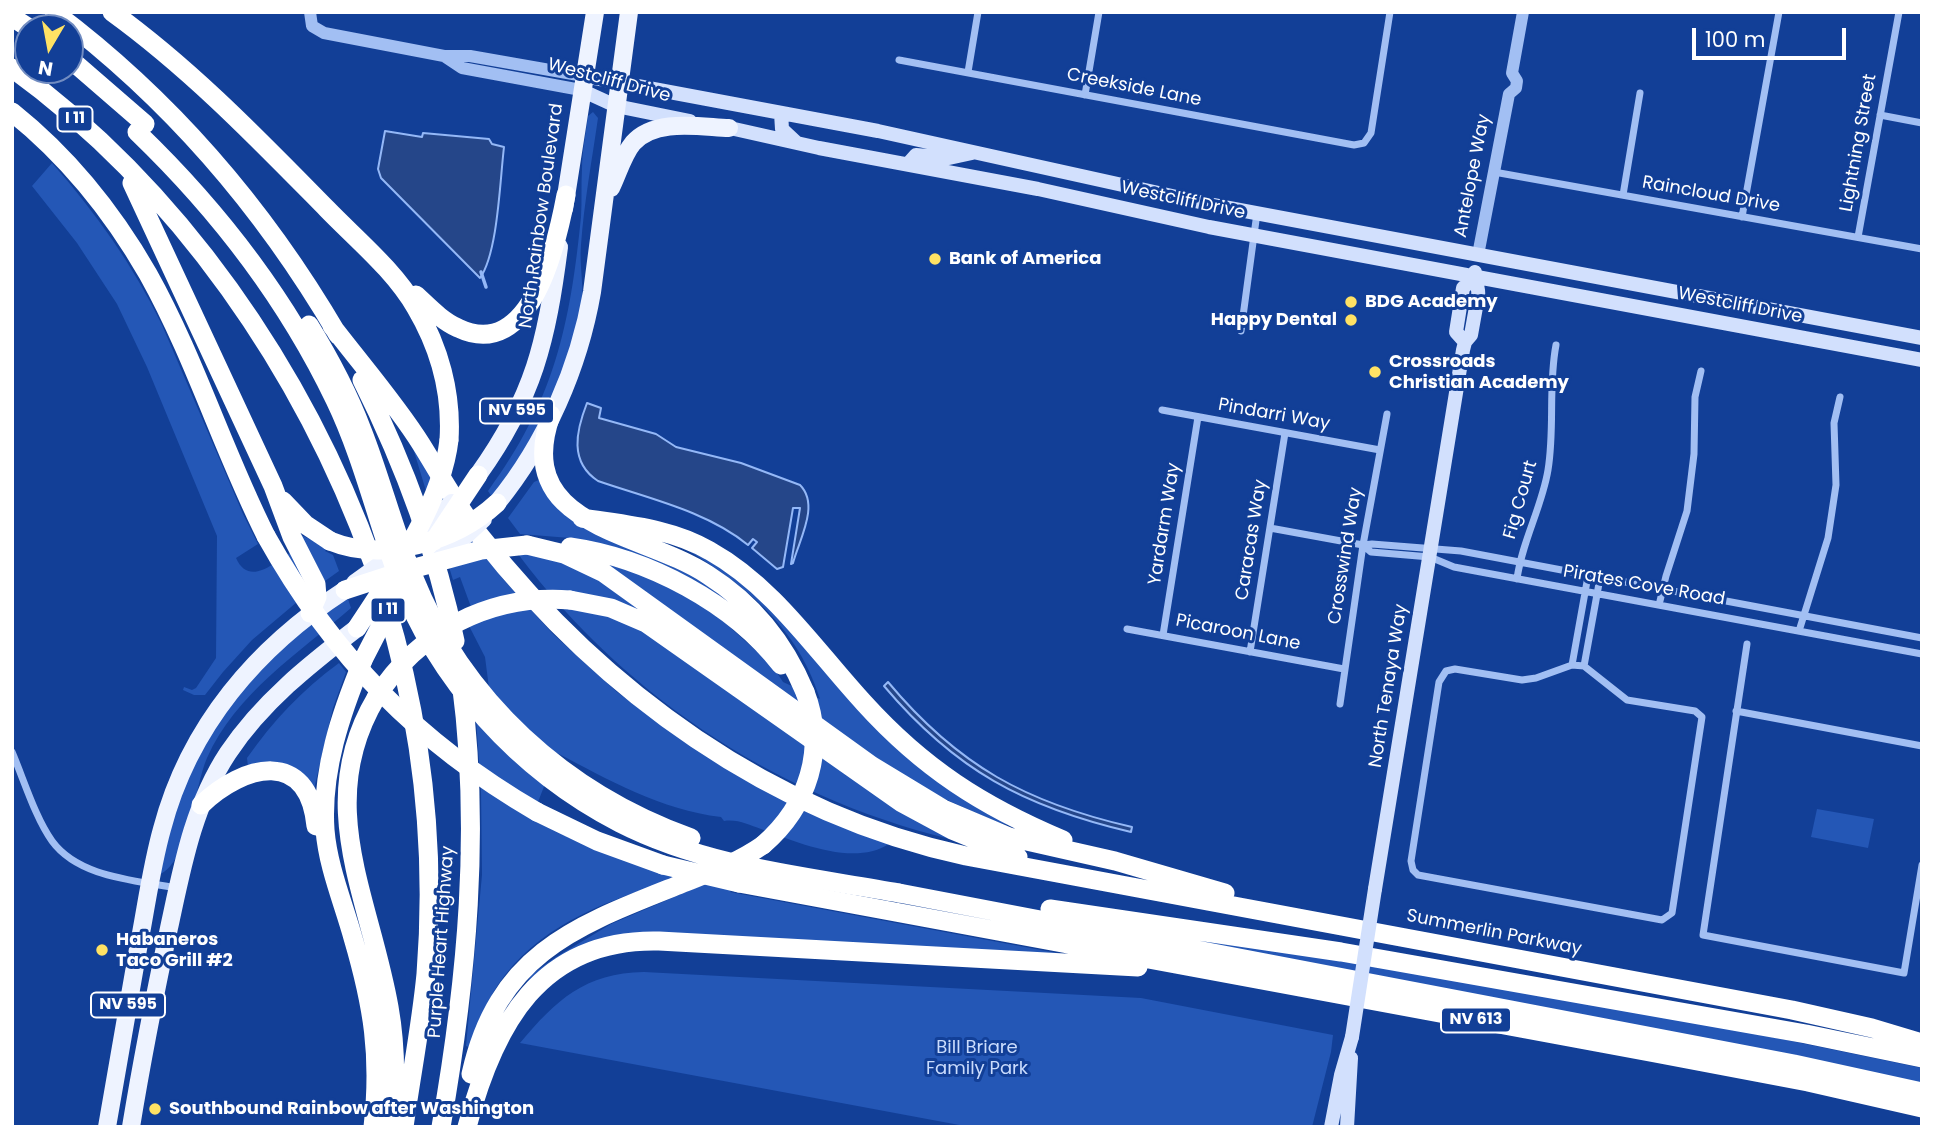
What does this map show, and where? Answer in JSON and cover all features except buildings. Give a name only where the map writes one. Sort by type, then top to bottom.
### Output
[{"type":"highway","name":"Purple Heart Highway","points":[[54,12],[120,65],[212,158],[274,237],[354,364],[388,433],[426,530],[447,605],[460,676],[470,788],[469,901],[459,1014],[441,1127]]},
{"type":"highway","points":[[112,12],[169,56],[232,113],[388,272],[438,315],[460,329],[476,333],[500,330],[518,319],[534,299],[554,248],[566,195]]},
{"type":"highway","name":"Purple Heart Highway","points":[[12,68],[68,113],[124,166],[203,257],[243,310],[279,365],[336,472],[366,544],[387,605],[401,659],[416,733],[428,844],[429,919],[424,992],[404,1127]]},
{"type":"highway","points":[[84,73],[141,128],[224,228],[267,285],[303,340],[345,421],[397,575],[414,614],[456,682],[508,742],[553,781],[630,828],[667,843],[736,863],[1342,952],[1793,1032],[1922,1058]]},
{"type":"highway","points":[[83,84],[141,128]]},
{"type":"highway","points":[[12,112],[45,141],[84,182],[139,259],[166,309],[266,536],[317,619],[383,696],[460,763],[537,812],[597,841],[663,865],[739,883],[1199,969]]},
{"type":"highway","points":[[124,166],[272,486],[292,537],[316,584],[317,597],[310,613]]},
{"type":"highway","points":[[357,628],[391,575],[439,484],[449,440],[446,386],[436,351],[415,305],[388,272]]},
{"type":"highway","points":[[332,326],[421,443],[455,502],[496,556],[565,633],[651,707],[696,740],[745,769],[804,800],[847,818],[899,838],[953,853],[1057,873]]},
{"type":"highway","points":[[464,1127],[473,1066],[485,1030],[508,989],[533,961],[562,937],[587,923],[720,870],[763,845],[793,812],[810,776],[814,753],[811,710],[805,692],[793,665],[754,613],[726,587],[678,558],[605,530],[567,507],[546,474],[543,446],[551,415]]},
{"type":"highway","points":[[373,1127],[377,1066],[372,1012],[328,858],[324,802],[329,764],[338,728],[363,660],[396,596],[478,475]]},
{"type":"highway","points":[[272,486],[297,517],[330,541],[369,550],[408,545],[437,537],[468,525],[497,503]]},
{"type":"highway","points":[[582,518],[672,534],[717,555],[762,590],[878,719],[936,770],[983,802],[1016,820],[1115,861]]},
{"type":"highway","points":[[345,590],[438,561],[491,548],[527,545],[566,547],[593,552],[640,566],[671,580],[713,605],[769,651],[790,680],[805,692]]},
{"type":"highway","points":[[527,545],[564,554],[604,573],[872,766],[926,800],[961,818],[1009,837],[1115,861],[1336,925]]},
{"type":"highway","points":[[392,1127],[395,1065],[389,1007],[351,849],[345,813],[347,777],[354,746],[376,698],[393,674],[413,653],[456,623],[490,608],[517,602],[570,600],[611,608],[646,623],[902,803],[951,830],[1057,873]]},
{"type":"highway","points":[[201,805],[220,789],[253,772],[272,770],[292,778],[311,800],[321,856],[342,902]]},
{"type":"highway","name":"Summerlin Parkway","points":[[1057,873],[1791,1010],[1922,1043]]},
{"type":"highway","points":[[900,887],[1805,1066],[1922,1093]]},
{"type":"highway","points":[[464,1127],[491,1053],[522,999],[546,976],[566,963],[596,949],[619,943],[659,941],[1088,966],[1199,969]]},
{"type":"highway","name":"NV 613","points":[[1199,969],[1692,1060],[1922,1108]]},
{"type":"highway","points":[[1888,1033],[1922,1037]]},
{"type":"highway","points":[[1877,1097],[1922,1114]]},
{"type":"main road","name":"NV 595","points":[[583,83],[595,12]]},
{"type":"main road","name":"NV 595","points":[[131,1125],[187,846],[201,805],[230,751],[266,705],[295,677],[461,542],[497,503],[532,453],[567,382],[585,326],[629,12]]},
{"type":"main road","name":"Westcliff Drive","points":[[583,83],[729,128],[799,144],[1038,189],[1254,236],[1476,266],[1922,338]]},
{"type":"main road","name":"Westcliff Drive","points":[[583,83],[617,94],[781,113],[977,152],[1257,213],[1476,266],[1922,360]]},
{"type":"main road","name":"North Rainbow Boulevard","points":[[107,1127],[150,883],[170,801],[199,738],[220,704],[250,668],[310,613],[408,545],[442,514],[478,475],[512,422],[542,350],[552,302],[583,83]]},
{"type":"main road","points":[[781,113],[782,129],[799,144]]},
{"type":"main road","points":[[603,208],[628,150],[643,135],[666,127],[729,128]]},
{"type":"main road","points":[[908,164],[916,155],[953,158],[977,152]]},
{"type":"main road","points":[[1038,189],[1043,167]]},
{"type":"main road","name":"North Tenaya Way","points":[[1347,1127],[1346,1076],[1465,342],[1471,335],[1479,290],[1476,266]]},
{"type":"main road","points":[[131,989],[140,998],[134,1041],[136,1049],[143,1056]]},
{"type":"main road","points":[[119,1052],[130,1060],[124,1100],[131,1125]]},
{"type":"main road","name":"North Tenaya Way","points":[[1331,1127],[1337,1098],[1346,1076]]},
{"type":"main road","points":[[1337,1098],[1339,1127]]},
{"type":"street","points":[[968,72],[978,12]]},
{"type":"street","points":[[1085,95],[1099,12]]},
{"type":"street","name":"Creekside Lane","points":[[899,60],[1354,145],[1364,142],[1371,133],[1390,12]]},
{"type":"street","name":"Antelope Way","points":[[1476,266],[1509,94],[1516,88],[1517,81],[1513,73],[1523,12]]},
{"type":"street","points":[[1742,217],[1779,12]]},
{"type":"street","name":"Lightning Street","points":[[1858,237],[1899,12]]},
{"type":"street","name":"Westcliff Drive","points":[[310,16],[312,26],[324,33],[444,56],[463,68],[583,83]]},
{"type":"street","points":[[1623,195],[1640,93]]},
{"type":"street","points":[[1880,115],[1922,123]]},
{"type":"street","name":"Raincloud Drive","points":[[1494,172],[1922,249]]},
{"type":"street","points":[[1241,331],[1257,213]]},
{"type":"street","name":"Fig Court","points":[[1517,579],[1519,562],[1548,474],[1552,446],[1552,368],[1556,345]]},
{"type":"street","points":[[1659,605],[1687,511],[1694,454],[1695,397],[1701,371]]},
{"type":"street","points":[[1799,631],[1828,538],[1834,504],[1834,423],[1840,397]]},
{"type":"street","name":"Pindarri Way","points":[[1162,410],[1380,450]]},
{"type":"street","name":"Crosswind Way","points":[[1340,704],[1363,545],[1387,414]]},
{"type":"street","name":"Yardarm Way","points":[[1163,635],[1198,417]]},
{"type":"street","name":"Caracas Way","points":[[1250,652],[1285,433]]},
{"type":"street","name":"Pirates Cove Road","points":[[1270,528],[1363,545],[1431,553],[1461,551],[1922,638]]},
{"type":"street","name":"Pirates Cove Road","points":[[1431,553],[1454,567],[1922,654]]},
{"type":"street","points":[[1572,666],[1588,576]]},
{"type":"street","points":[[1584,666],[1600,578]]},
{"type":"street","name":"Picaroon Lane","points":[[1127,629],[1344,669]]},
{"type":"street","points":[[1747,644],[1703,935],[1904,973],[1922,865]]},
{"type":"street","points":[[1572,666],[1584,666],[1627,700],[1695,711],[1702,717],[1672,913],[1662,920],[1418,875],[1413,870],[1411,861],[1439,682],[1446,671],[1455,669],[1522,680],[1572,666]]},
{"type":"street","points":[[1736,710],[1922,746]]},
{"type":"street","points":[[12,752],[43,826],[54,844],[65,854],[90,869],[178,888]]},
{"type":"green space","points":[[593,112],[598,118],[582,229],[582,302],[576,335],[559,385],[535,432],[492,497],[488,491],[529,426],[544,393],[564,328],[577,256],[584,142],[588,116]]},
{"type":"green space","points":[[52,163],[113,240],[162,325],[258,544],[236,558],[241,567],[255,572],[262,570],[291,552],[306,581],[297,602],[252,640],[205,695],[194,695],[183,690],[184,687],[192,690],[196,688],[216,658],[217,536],[147,367],[117,304],[77,243],[32,186]]},
{"type":"green space","points":[[413,448],[503,579],[553,634],[617,692],[683,741],[811,813],[889,844],[859,853],[842,853],[808,846],[743,823],[724,821],[721,817],[656,801],[557,753],[538,802],[605,836],[671,859],[675,879],[604,904],[560,926],[540,940],[499,983],[484,1010],[469,1047],[466,1046],[482,875],[481,790],[476,718],[489,688],[485,657],[467,622],[471,607],[460,577],[453,580]]},
{"type":"green space","points":[[541,479],[560,507],[578,524],[698,578],[739,610],[570,538],[520,534],[508,518],[534,482]]},
{"type":"green space","points":[[301,535],[327,547],[325,551],[333,555],[339,571],[325,581]]},
{"type":"green space","points":[[670,540],[742,579],[827,670],[1012,826],[997,822],[914,783],[862,749],[603,563],[659,580],[714,613],[772,665],[783,682],[820,699],[796,647],[761,604],[718,570]]},
{"type":"green space","points":[[518,554],[543,556],[586,570],[967,843],[901,825],[837,802],[775,773],[717,739],[661,700],[610,656],[562,607]]},
{"type":"green space","points":[[348,599],[351,608],[251,694],[219,735],[202,771],[184,840],[169,867],[159,875],[167,834],[181,793],[199,753],[222,715],[249,680],[279,649],[312,621]]},
{"type":"green space","points":[[339,663],[346,672],[333,708],[314,789],[248,767],[247,758],[267,731],[300,695]]},
{"type":"green space","points":[[1817,809],[1874,819],[1868,848],[1811,837]]},
{"type":"green space","points":[[745,876],[730,892],[1089,959],[653,935],[524,988],[532,974],[611,924],[700,886]]},
{"type":"green space","points":[[1126,930],[1348,959],[1733,1029],[1922,1068],[1922,1084]]},
{"type":"green space","name":"Bill Briare Family Park","points":[[644,972],[1141,998],[1333,1035],[1312,1127],[970,1127],[520,1043],[546,1014],[573,992],[605,977]]},
{"type":"shaded area","points":[[385,131],[422,137],[423,133],[489,139],[492,144],[504,147],[491,251],[480,278],[381,178],[378,169]]},
{"type":"shaded area","points":[[587,403],[601,408],[599,418],[656,434],[676,447],[741,463],[800,485],[806,493],[808,512],[793,563],[791,564],[800,508],[793,508],[783,567],[777,569],[752,548],[757,542],[753,539],[748,545],[732,533],[695,514],[598,481],[582,465],[579,455],[578,435]]},
{"type":"shaded area","points":[[888,682],[941,737],[997,777],[1059,806],[1132,827],[1131,832],[1057,810],[994,781],[937,741],[884,686]]},
{"type":"waterway","points":[[481,272],[486,287]]},
{"type":"place","name":"Bank of America","points":[[935,259]]},
{"type":"place","name":"BDG Academy","points":[[1351,302]]},
{"type":"place","name":"Happy Dental","points":[[1351,320]]},
{"type":"place","name":"Crossroads Christian Academy","points":[[1375,372]]},
{"type":"place","name":"Habaneros Taco Grill #2","points":[[102,950]]},
{"type":"place","name":"Southbound Rainbow after Washington","points":[[155,1109]]}]
